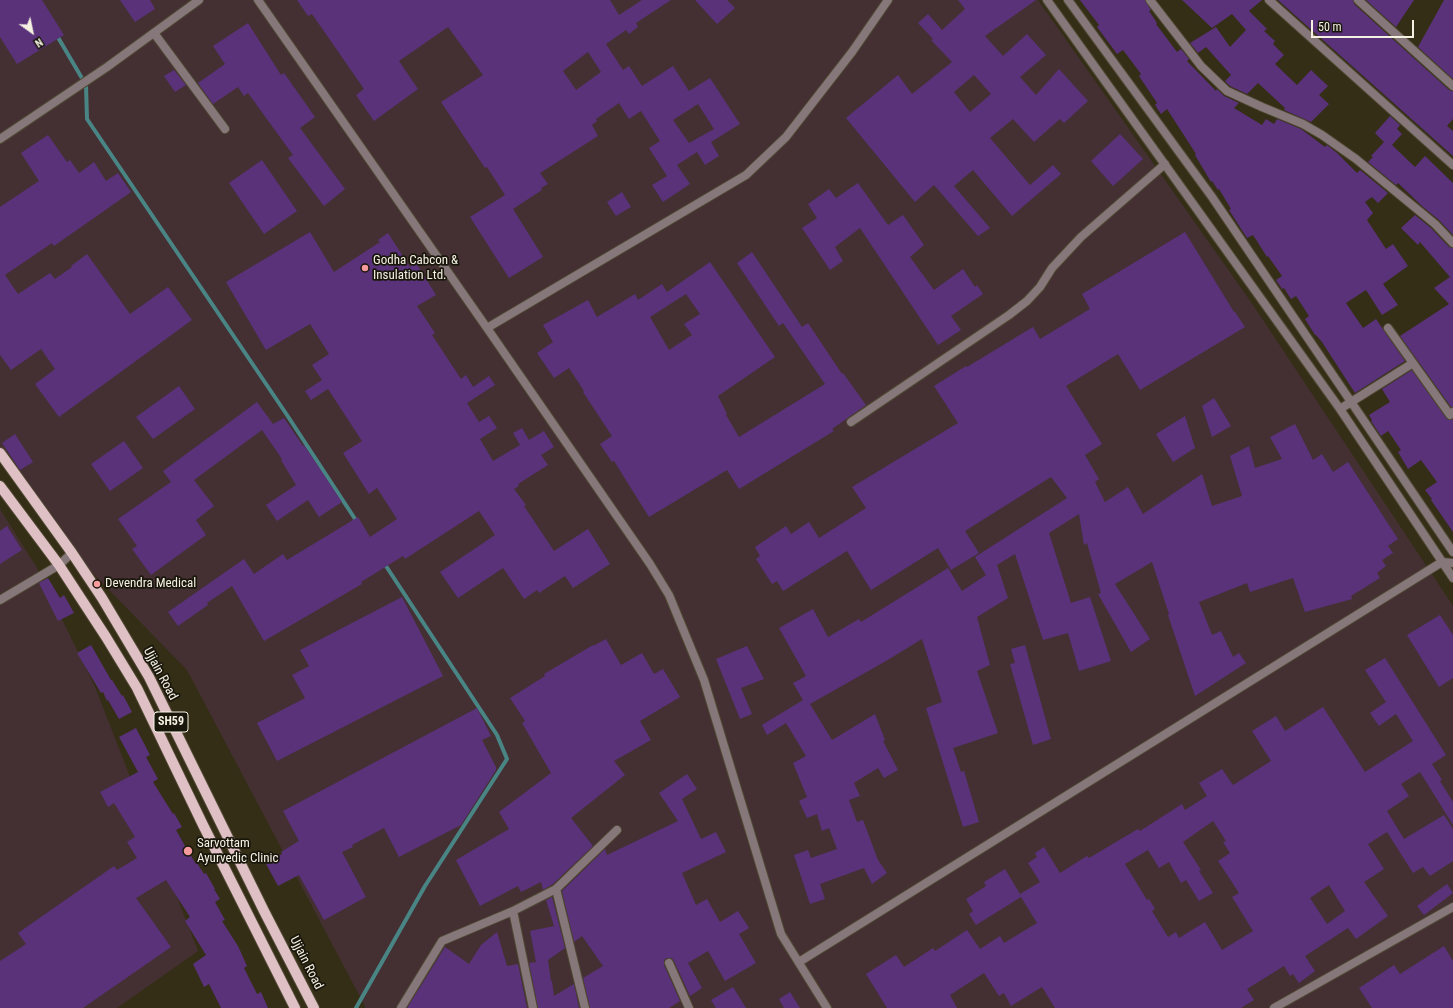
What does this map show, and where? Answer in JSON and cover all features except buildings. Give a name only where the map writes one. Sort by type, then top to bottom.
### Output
[{"type":"main road","name":"Ujjain Road","points":[[0,453],[72,553],[102,598],[149,677],[264,911],[314,1008]]},
{"type":"main road","name":"Ujjain Road","points":[[0,486],[59,565],[137,688],[203,824],[296,1008]]},
{"type":"street","points":[[0,138],[107,67],[199,0]]},
{"type":"street","points":[[258,0],[487,328],[670,595],[704,680],[781,934],[827,1008]]},
{"type":"street","points":[[487,328],[746,175],[786,137],[852,52],[888,0]]},
{"type":"street","points":[[1047,0],[1340,409],[1453,578]]},
{"type":"street","points":[[1068,0],[1212,197],[1453,552]]},
{"type":"street","points":[[1150,0],[1201,66],[1227,91],[1262,108],[1303,124],[1322,135],[1356,159],[1435,224],[1453,243]]},
{"type":"street","points":[[1269,0],[1453,165]]},
{"type":"street","points":[[1358,0],[1453,86]]},
{"type":"street","points":[[154,33],[225,129]]},
{"type":"street","points":[[851,422],[1009,315],[1027,301],[1040,287],[1052,268],[1081,237],[1165,164]]},
{"type":"street","points":[[1388,328],[1452,416]]},
{"type":"street","points":[[1340,409],[1413,363]]},
{"type":"street","points":[[0,600],[59,565],[72,553]]},
{"type":"street","points":[[799,962],[1442,562],[1453,563]]},
{"type":"street","points":[[401,1008],[442,941],[513,911],[556,889],[617,830]]},
{"type":"street","points":[[556,889],[585,1008]]},
{"type":"street","points":[[1274,1008],[1453,907]]},
{"type":"street","points":[[513,911],[534,1008]]},
{"type":"street","points":[[669,964],[689,1008]]},
{"type":"shaded area","points":[[0,0],[1038,0],[1253,305],[1453,606],[1453,1008],[366,1008],[187,670],[82,562],[0,450]]},
{"type":"shaded area","points":[[0,509],[37,568],[95,687],[198,951],[117,1008],[0,1008]]},
{"type":"waterway","points":[[56,34],[86,85],[87,119],[287,415],[357,522]]},
{"type":"waterway","points":[[356,1008],[425,886],[507,759],[497,735],[384,563]]},
{"type":"place","name":"Godha Cabcon & Insulation Ltd.","points":[[365,268]]},
{"type":"place","name":"Devendra Medical","points":[[97,584]]},
{"type":"place","name":"Sarvottam Ayurvedic Clinic","points":[[188,851]]}]
